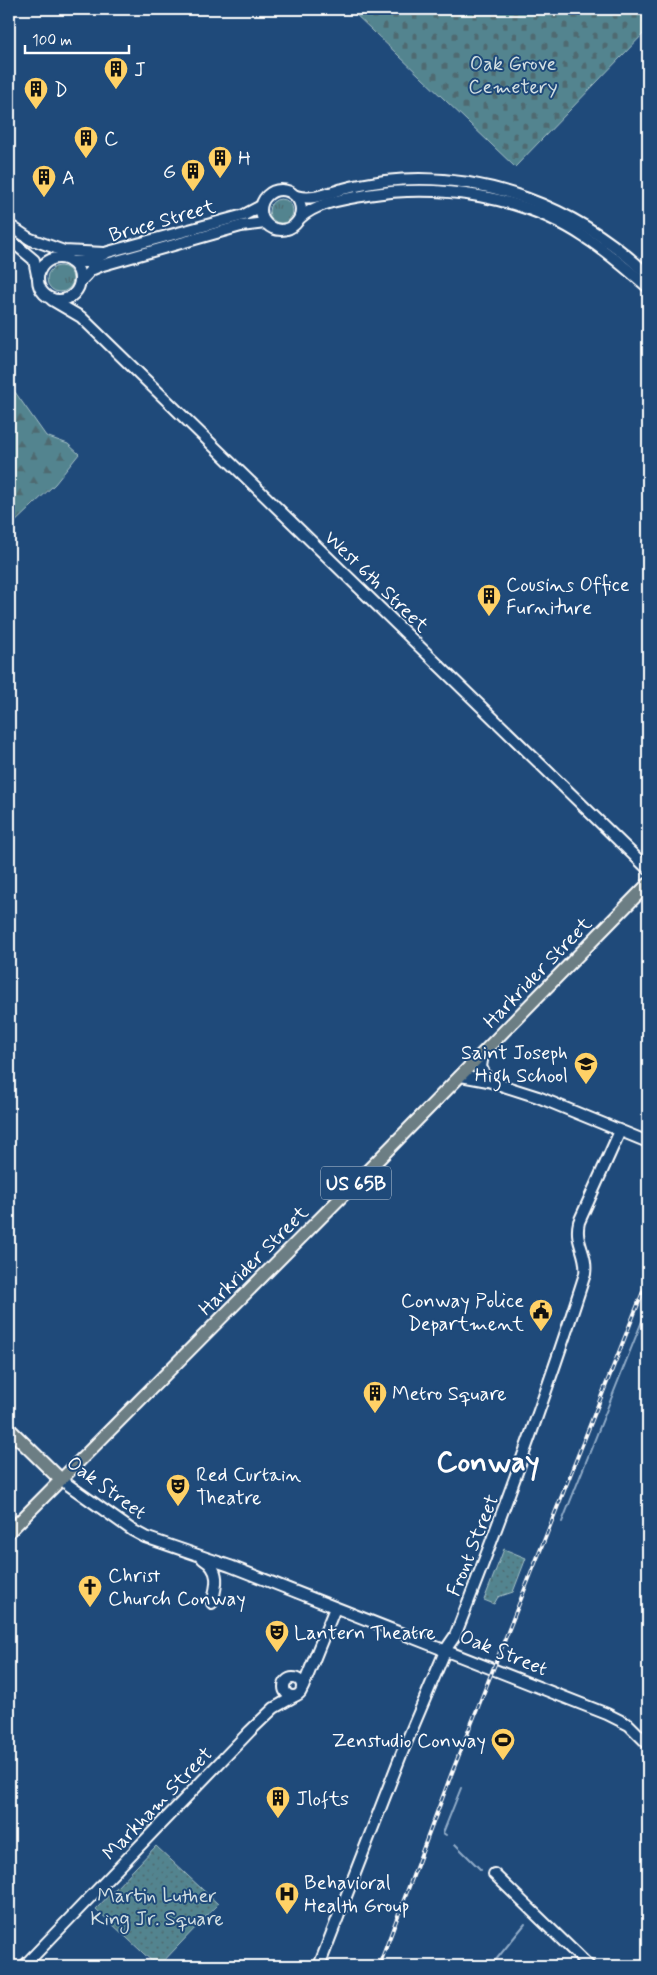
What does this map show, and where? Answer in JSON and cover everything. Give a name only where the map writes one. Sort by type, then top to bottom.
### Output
[{"type":"highway","name":"Oak Street","points":[[9,1429],[60,1479]]},
{"type":"main road","name":"Harkrider Street","points":[[9,1532],[483,1054],[648,884]]},
{"type":"street","points":[[566,226],[540,214],[492,199],[444,192],[378,193],[319,206],[300,218],[291,228],[282,231],[272,229],[265,223],[261,215],[261,206],[267,195],[275,190],[288,191],[296,196],[310,199],[360,185],[410,180],[470,184],[529,198],[601,235],[648,274]]},
{"type":"street","points":[[296,196],[301,204],[300,218]]},
{"type":"street","points":[[492,199],[496,196],[521,202],[529,198]]},
{"type":"street","points":[[529,198],[535,207],[606,251],[648,288]]},
{"type":"street","name":"Bruce Street","points":[[66,260],[88,262],[108,252],[244,215],[261,206]]},
{"type":"street","name":"Bruce Street","points":[[80,282],[91,270],[103,265],[241,226],[265,223]]},
{"type":"street","points":[[9,225],[44,250],[66,260],[78,270],[80,282],[75,293],[65,300],[52,300],[40,289],[34,260],[9,239]]},
{"type":"street","points":[[28,238],[64,251],[108,252]]},
{"type":"street","points":[[37,276],[46,262],[66,260]]},
{"type":"street","points":[[75,293],[81,317]]},
{"type":"street","name":"West 6th Street","points":[[52,300],[81,317],[648,869]]},
{"type":"street","points":[[483,1054],[481,1067],[488,1081]]},
{"type":"street","points":[[461,1076],[488,1081],[538,1097],[648,1142]]},
{"type":"street","name":"Front Street","points":[[319,1966],[401,1755],[446,1649],[455,1636],[504,1512],[554,1370],[585,1274],[586,1261],[577,1238],[580,1222],[620,1131]]},
{"type":"street","name":"Oak Street","points":[[60,1479],[137,1533],[446,1649],[603,1712],[629,1725],[648,1744]]},
{"type":"street","name":"Oak Street","points":[[195,1555],[207,1562],[217,1578],[212,1603]]},
{"type":"street","points":[[309,1674],[286,1680],[284,1688],[289,1695],[295,1696],[299,1694],[303,1687],[309,1674],[335,1608]]},
{"type":"street","points":[[295,1678],[300,1680],[303,1687]]},
{"type":"street","name":"Markham Street","points":[[274,1708],[284,1688]]},
{"type":"street","name":"Markham Street","points":[[24,1966],[274,1708],[295,1696]]},
{"type":"street","points":[[494,1874],[589,1966]]},
{"type":"green space","name":"Oak Grove Cemetery","points":[[350,9],[648,9],[648,29],[515,167]]},
{"type":"green space","points":[[281,199],[290,202],[293,211],[290,220],[281,223],[272,220],[269,211],[272,202]]},
{"type":"green space","points":[[60,266],[69,270],[73,279],[69,288],[60,292],[51,288],[47,279],[51,270]]},
{"type":"green space","points":[[9,387],[15,392],[46,436],[68,444],[79,454],[55,484],[9,528]]},
{"type":"green space","points":[[504,1549],[526,1558],[513,1592],[498,1597],[494,1604],[484,1600]]},
{"type":"green space","name":"Martin Luther King Jr. Square","points":[[156,1846],[218,1904],[159,1966],[96,1909]]},
{"type":"waterway","points":[[562,1522],[648,1306]]},
{"type":"waterway","points":[[446,1835],[443,1833],[461,1788]]},
{"type":"waterway","points":[[455,1844],[481,1870]]},
{"type":"waterway","points":[[491,1966],[525,1924]]},
{"type":"railway","points":[[379,1966],[451,1775],[648,1279]]},
{"type":"place","name":"J","points":[[116,90]]},
{"type":"place","name":"D","points":[[36,110]]},
{"type":"place","name":"C","points":[[86,159]]},
{"type":"place","name":"H","points":[[220,179]]},
{"type":"place","name":"G","points":[[193,192]]},
{"type":"place","name":"A","points":[[44,198]]},
{"type":"place","name":"Cousins Office Furniture","points":[[489,617]]},
{"type":"place","name":"Saint Joseph High School","points":[[586,1085]]},
{"type":"place","name":"Conway Police Department","points":[[541,1332]]},
{"type":"place","name":"Metro Square","points":[[375,1414]]},
{"type":"place","name":"Red Curtain Theatre","points":[[178,1507]]},
{"type":"place","name":"Christ Church Conway","points":[[90,1608]]},
{"type":"place","name":"Lantern Theatre","points":[[277,1653]]},
{"type":"place","name":"Zenstudio Conway","points":[[503,1761]]},
{"type":"place","name":"Jlofts","points":[[278,1819]]},
{"type":"place","name":"Behavioral Health Group","points":[[287,1915]]},
{"type":"district","name":"Conway","points":[[488,1461]]}]
